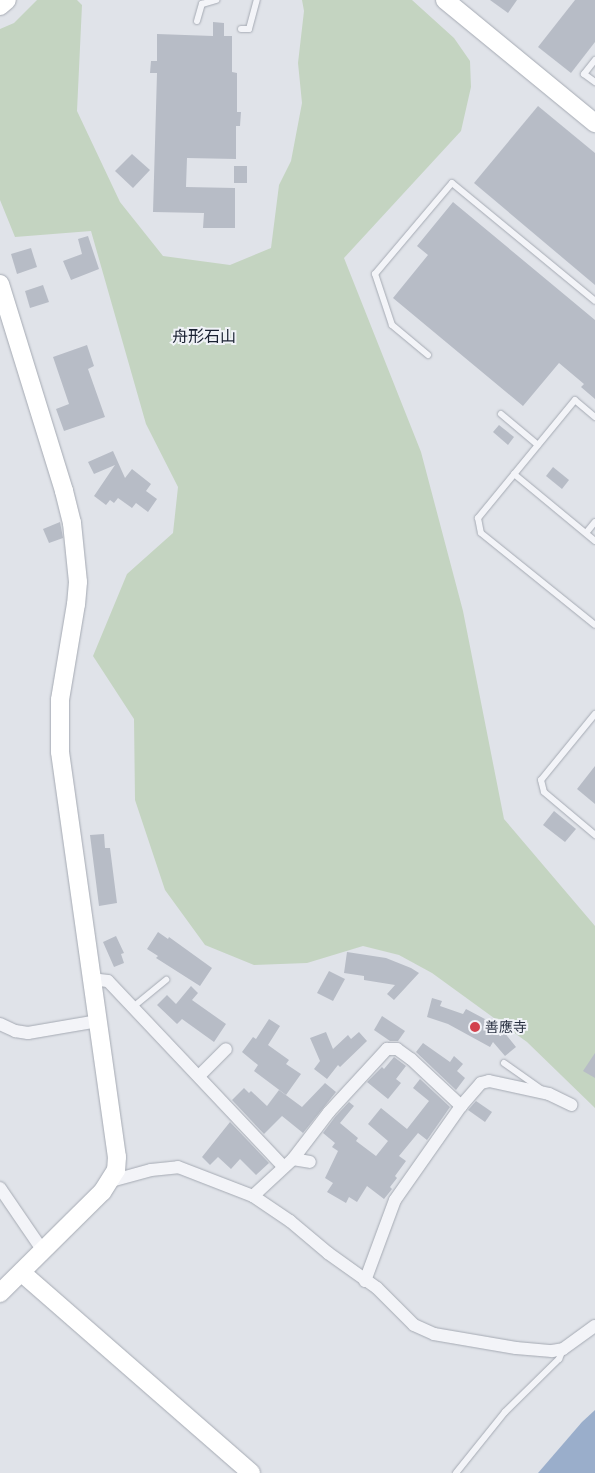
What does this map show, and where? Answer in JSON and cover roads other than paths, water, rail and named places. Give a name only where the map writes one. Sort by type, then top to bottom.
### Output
[{"type":"street","points":[[0,6],[7,0]]},
{"type":"street","points":[[445,0],[595,124]]},
{"type":"street","points":[[0,284],[64,491],[72,530],[78,582],[60,700],[58,728],[65,798],[117,1157],[116,1170],[111,1181],[82,1214],[0,1293]]},
{"type":"street","points":[[91,979],[108,981],[199,1076],[288,1163],[310,1162]]},
{"type":"street","points":[[0,1024],[15,1031],[28,1033],[98,1021]]},
{"type":"street","points":[[199,1076],[226,1049]]},
{"type":"street","points":[[253,1196],[288,1163],[329,1112],[387,1049],[397,1049],[411,1059],[461,1106]]},
{"type":"street","points":[[365,1281],[395,1200],[461,1106],[481,1083],[489,1081],[549,1094],[572,1105]]},
{"type":"street","points":[[111,1181],[150,1170],[178,1167],[253,1196],[290,1221],[365,1281],[377,1288],[414,1325],[434,1334],[523,1349],[563,1349],[595,1326]]},
{"type":"street","points":[[0,1188],[44,1251]]},
{"type":"street","points":[[22,1273],[251,1473]]},
{"type":"lane","points":[[197,21],[202,4],[216,0]]},
{"type":"lane","points":[[241,29],[249,29],[258,0]]},
{"type":"lane","points":[[595,60],[584,74],[595,82]]},
{"type":"lane","points":[[428,355],[392,325],[374,274],[452,183],[595,301]]},
{"type":"lane","points":[[595,417],[574,400],[478,518],[481,532],[595,625]]},
{"type":"lane","points":[[501,414],[538,445]]},
{"type":"lane","points":[[514,474],[595,541]]},
{"type":"lane","points":[[586,533],[595,522]]},
{"type":"lane","points":[[595,714],[541,780],[544,792],[595,835]]},
{"type":"lane","points":[[133,1007],[166,980]]},
{"type":"lane","points":[[504,1063],[549,1094]]},
{"type":"lane","points":[[456,1473],[505,1412],[559,1359],[563,1349]]},
{"type":"water","points":[[595,1410],[595,1473],[538,1473],[582,1422]]},
{"type":"place","name":"善應寺","points":[[475,1027]]},
{"type":"district","name":"舟形石山","points":[[204,336]]}]
